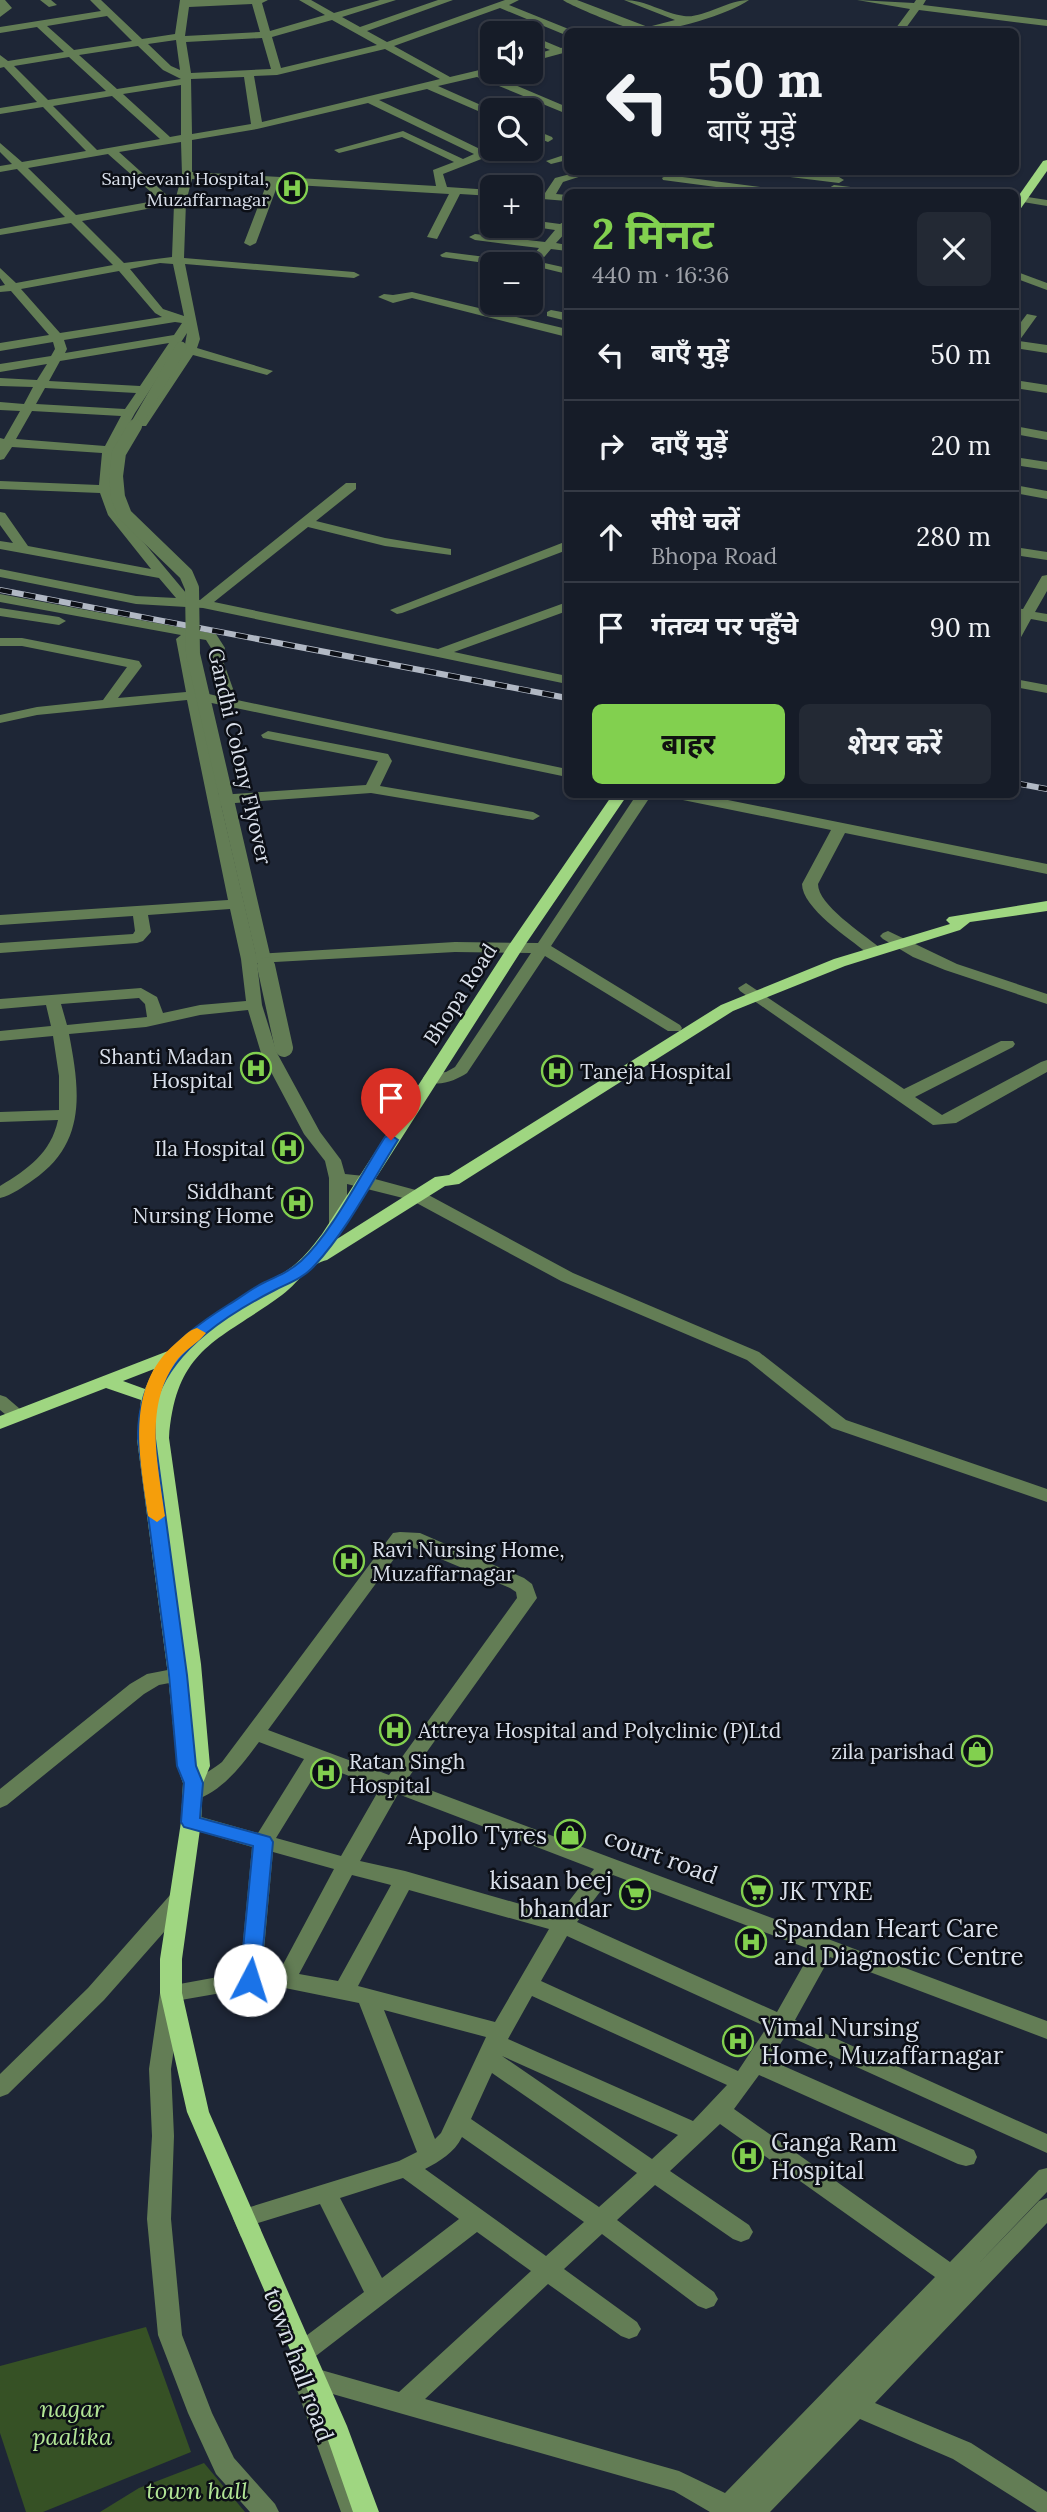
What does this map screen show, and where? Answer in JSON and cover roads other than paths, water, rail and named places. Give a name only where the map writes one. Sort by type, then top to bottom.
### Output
[{"type":"main road","points":[[1019,197],[1047,148]]},
{"type":"main road","points":[[1019,198],[1047,163]]},
{"type":"main road","name":"Bhopa Road","points":[[181,1354],[279,1289],[308,1264],[338,1224],[517,945],[618,798]]},
{"type":"main road","points":[[441,1181],[444,1173],[674,1028],[750,991],[894,939],[955,927],[964,920],[1047,906]]},
{"type":"main road","points":[[308,1264],[441,1181],[453,1180],[750,991]]},
{"type":"main road","points":[[0,1423],[181,1354]]},
{"type":"main road","points":[[181,1354],[174,1372],[156,1399],[146,1439],[178,1675],[187,1766],[193,1788]]},
{"type":"main road","points":[[106,1382],[156,1399]]},
{"type":"main road","points":[[156,1399],[198,1726],[200,1766],[193,1788],[191,1822],[171,1959],[171,1993],[198,2112],[314,2378],[366,2512]]},
{"type":"street","points":[[95,0],[167,68],[186,79]]},
{"type":"street","points":[[304,0],[450,81]]},
{"type":"street","points":[[2,63],[138,42],[266,35],[391,0]]},
{"type":"street","points":[[358,31],[448,0]]},
{"type":"street","points":[[0,111],[186,79],[277,72],[385,46],[514,0]]},
{"type":"street","points":[[568,0],[636,28]]},
{"type":"street","points":[[629,0],[686,20]]},
{"type":"street","points":[[655,28],[744,0]]},
{"type":"street","points":[[862,0],[918,3],[1047,23]]},
{"type":"street","points":[[0,1],[7,8],[0,14]]},
{"type":"street","points":[[134,436],[182,345],[174,201],[187,175],[186,79],[181,38],[184,2],[259,1],[277,72]]},
{"type":"street","points":[[901,28],[918,3]]},
{"type":"street","points":[[500,5],[564,31]]},
{"type":"street","points":[[0,30],[109,13]]},
{"type":"street","points":[[39,24],[167,140]]},
{"type":"street","points":[[543,43],[564,50]]},
{"type":"street","points":[[543,56],[564,50]]},
{"type":"street","points":[[2,63],[46,103],[94,153]]},
{"type":"street","points":[[249,74],[257,126]]},
{"type":"street","points":[[0,169],[257,126],[480,74]]},
{"type":"street","points":[[504,84],[564,110]]},
{"type":"street","points":[[430,86],[480,109]]},
{"type":"street","points":[[372,100],[479,151],[479,157],[437,172],[442,190]]},
{"type":"street","points":[[339,150],[403,134],[464,163]]},
{"type":"street","points":[[543,137],[548,139]]},
{"type":"street","points":[[0,146],[122,267],[159,311],[182,320],[194,339],[182,345],[57,357],[0,368]]},
{"type":"street","points":[[110,150],[174,201]]},
{"type":"street","points":[[551,162],[564,158]]},
{"type":"street","points":[[187,175],[480,192]]},
{"type":"street","points":[[548,197],[559,180],[578,175]]},
{"type":"street","points":[[791,175],[857,189]]},
{"type":"street","points":[[667,178],[753,189]]},
{"type":"street","points":[[250,243],[273,181]]},
{"type":"street","points":[[433,237],[456,191]]},
{"type":"street","points":[[543,196],[564,198]]},
{"type":"street","points":[[1019,200],[1047,203]]},
{"type":"street","points":[[0,232],[174,201]]},
{"type":"street","points":[[543,224],[564,226]]},
{"type":"street","points":[[542,252],[564,228]]},
{"type":"street","points":[[475,237],[564,248]]},
{"type":"street","points":[[446,255],[480,259]]},
{"type":"street","points":[[0,289],[178,260],[354,275]]},
{"type":"street","points":[[543,268],[564,271]]},
{"type":"street","points":[[0,271],[58,338],[61,349],[40,383],[29,408],[3,443],[0,456]]},
{"type":"street","points":[[1019,276],[1047,286]]},
{"type":"street","points":[[384,298],[412,295],[564,332]]},
{"type":"street","points":[[551,314],[564,316]]},
{"type":"street","points":[[1019,332],[1031,316]]},
{"type":"street","points":[[0,347],[182,320]]},
{"type":"street","points":[[182,345],[267,371]]},
{"type":"street","points":[[182,345],[129,413],[109,450],[105,489],[114,515],[186,602]]},
{"type":"street","name":"Gandhi Colony Flyover","points":[[182,345],[119,453],[116,476],[118,497],[125,515],[186,574],[192,588],[193,654],[300,1112]]},
{"type":"street","points":[[1019,345],[1047,349]]},
{"type":"street","points":[[0,382],[145,390]]},
{"type":"street","points":[[1019,385],[1047,389]]},
{"type":"street","points":[[0,406],[129,413]]},
{"type":"street","points":[[1019,431],[1047,436]]},
{"type":"street","points":[[3,443],[109,450]]},
{"type":"street","points":[[1019,462],[1047,466]]},
{"type":"street","points":[[0,485],[105,489]]},
{"type":"street","points":[[202,604],[351,485]]},
{"type":"street","points":[[1019,490],[1047,495]]},
{"type":"street","points":[[0,516],[24,549]]},
{"type":"street","points":[[305,522],[385,542],[446,552]]},
{"type":"street","points":[[0,545],[164,575]]},
{"type":"street","points":[[397,610],[564,546]]},
{"type":"street","points":[[1019,552],[1047,556]]},
{"type":"street","points":[[0,573],[109,596],[149,602],[202,604],[564,679]]},
{"type":"street","points":[[1047,579],[1022,613],[1047,618]]},
{"type":"street","points":[[0,598],[211,637],[218,648],[215,658],[231,703]]},
{"type":"street","points":[[435,653],[564,607]]},
{"type":"street","points":[[0,611],[183,639],[218,648]]},
{"type":"street","points":[[183,639],[213,800],[249,959],[254,1005],[269,1053],[312,1134],[333,1160],[338,1178],[338,1224]]},
{"type":"street","points":[[0,642],[22,642],[134,664],[107,704]]},
{"type":"street","points":[[1019,684],[1047,689]]},
{"type":"street","points":[[3,715],[193,695],[564,772]]},
{"type":"street","points":[[268,735],[383,757],[385,761],[371,789]]},
{"type":"street","points":[[213,800],[371,789],[533,816]]},
{"type":"street","points":[[431,1078],[450,1077],[461,1070],[642,798]]},
{"type":"street","points":[[693,798],[1047,869]]},
{"type":"street","points":[[840,828],[810,884],[810,893],[820,906],[869,947]]},
{"type":"street","points":[[0,920],[237,904]]},
{"type":"street","points":[[0,948],[137,938],[143,932],[140,912]]},
{"type":"street","points":[[894,939],[919,954],[951,967],[1047,999]]},
{"type":"street","points":[[249,959],[517,945],[543,948],[674,1028]]},
{"type":"street","points":[[750,991],[934,1119],[943,1121],[1047,1065]]},
{"type":"street","points":[[0,1003],[141,993],[149,996],[154,1004],[155,1020]]},
{"type":"street","points":[[0,1193],[44,1164],[63,1137],[68,1115],[61,1030],[52,999]]},
{"type":"street","points":[[0,1036],[155,1020],[201,1010],[254,1005]]},
{"type":"street","points":[[902,1097],[1007,1044]]},
{"type":"street","points":[[0,1117],[68,1115]]},
{"type":"street","points":[[338,1178],[364,1181],[417,1196],[566,1277],[753,1356],[777,1371],[820,1412],[839,1424],[1045,1493]]},
{"type":"street","points":[[0,1401],[18,1415]]},
{"type":"street","points":[[193,1788],[216,1779],[229,1767],[396,1542],[406,1536],[517,1583],[525,1589],[527,1598],[393,1784],[285,1980]]},
{"type":"street","points":[[0,1800],[137,1689],[154,1679],[178,1675]]},
{"type":"street","name":"court road","points":[[256,1733],[1047,2030]]},
{"type":"street","points":[[250,1980],[263,1842],[317,1755]]},
{"type":"street","points":[[191,1822],[405,1879],[563,1925],[1047,2144]]},
{"type":"street","points":[[245,2218],[406,2168],[430,2157],[450,2139],[495,2044],[528,1985],[563,1925],[609,1865]]},
{"type":"street","points":[[344,1991],[405,1879]]},
{"type":"street","points":[[0,2088],[96,1994],[179,1900]]},
{"type":"street","points":[[403,2404],[719,2111],[749,2074],[783,2024],[825,1946]]},
{"type":"street","points":[[266,2512],[225,2466],[200,2413],[170,2335],[159,2219],[163,2136],[160,2069],[171,1993],[250,1980],[285,1980],[344,1991],[495,2044],[696,2133]]},
{"type":"street","points":[[528,1985],[966,2157]]},
{"type":"street","points":[[368,1998],[430,2157]]},
{"type":"street","points":[[495,2044],[656,2171],[741,2232]]},
{"type":"street","points":[[719,2111],[962,2282]]},
{"type":"street","points":[[458,2122],[601,2221],[706,2299]]},
{"type":"street","points":[[406,2168],[628,2329]]},
{"type":"street","points":[[754,2512],[858,2406],[1047,2177]]},
{"type":"street","points":[[326,2193],[378,2295]]},
{"type":"street","points":[[314,2378],[679,2482],[704,2494],[726,2511],[834,2396],[1047,2208]]},
{"type":"street","name":"town hall road","points":[[245,2218],[354,2512]]},
{"type":"street","points":[[303,2352],[477,2219]]},
{"type":"street","points":[[834,2396],[962,2451],[1047,2505]]},
{"type":"railway","points":[[0,590],[564,697]]},
{"type":"railway","points":[[1019,784],[1047,789]]},
{"type":"place","name":"Sanjeevani Hospital, Muzaffarnagar","points":[[292,188]]},
{"type":"place","name":"Shanti Madan Hospital","points":[[256,1068]]},
{"type":"place","name":"Taneja Hospital","points":[[557,1071]]},
{"type":"place","name":"Ila Hospital","points":[[288,1148]]},
{"type":"place","name":"Siddhant Nursing Home","points":[[297,1203]]},
{"type":"place","name":"Ravi Nursing Home, Muzaffarnagar","points":[[349,1561]]},
{"type":"place","name":"Attreya Hospital and Polyclinic (P)Ltd","points":[[395,1730]]},
{"type":"place","name":"zila parishad","points":[[977,1751]]},
{"type":"place","name":"Ratan Singh Hospital","points":[[326,1773]]},
{"type":"place","name":"Apollo Tyres","points":[[570,1835]]},
{"type":"place","name":"JK TYRE","points":[[757,1891]]},
{"type":"place","name":"kisaan beej bhandar","points":[[635,1894]]},
{"type":"place","name":"Spandan Heart Care and Diagnostic Centre","points":[[751,1942]]},
{"type":"place","name":"Vimal Nursing Home, Muzaffarnagar","points":[[738,2041]]},
{"type":"place","name":"Ganga Ram Hospital","points":[[748,2156]]},
{"type":"park label","name":"nagar paalika","points":[[72,2422]]},
{"type":"park label","name":"town hall","points":[[197,2490]]}]
